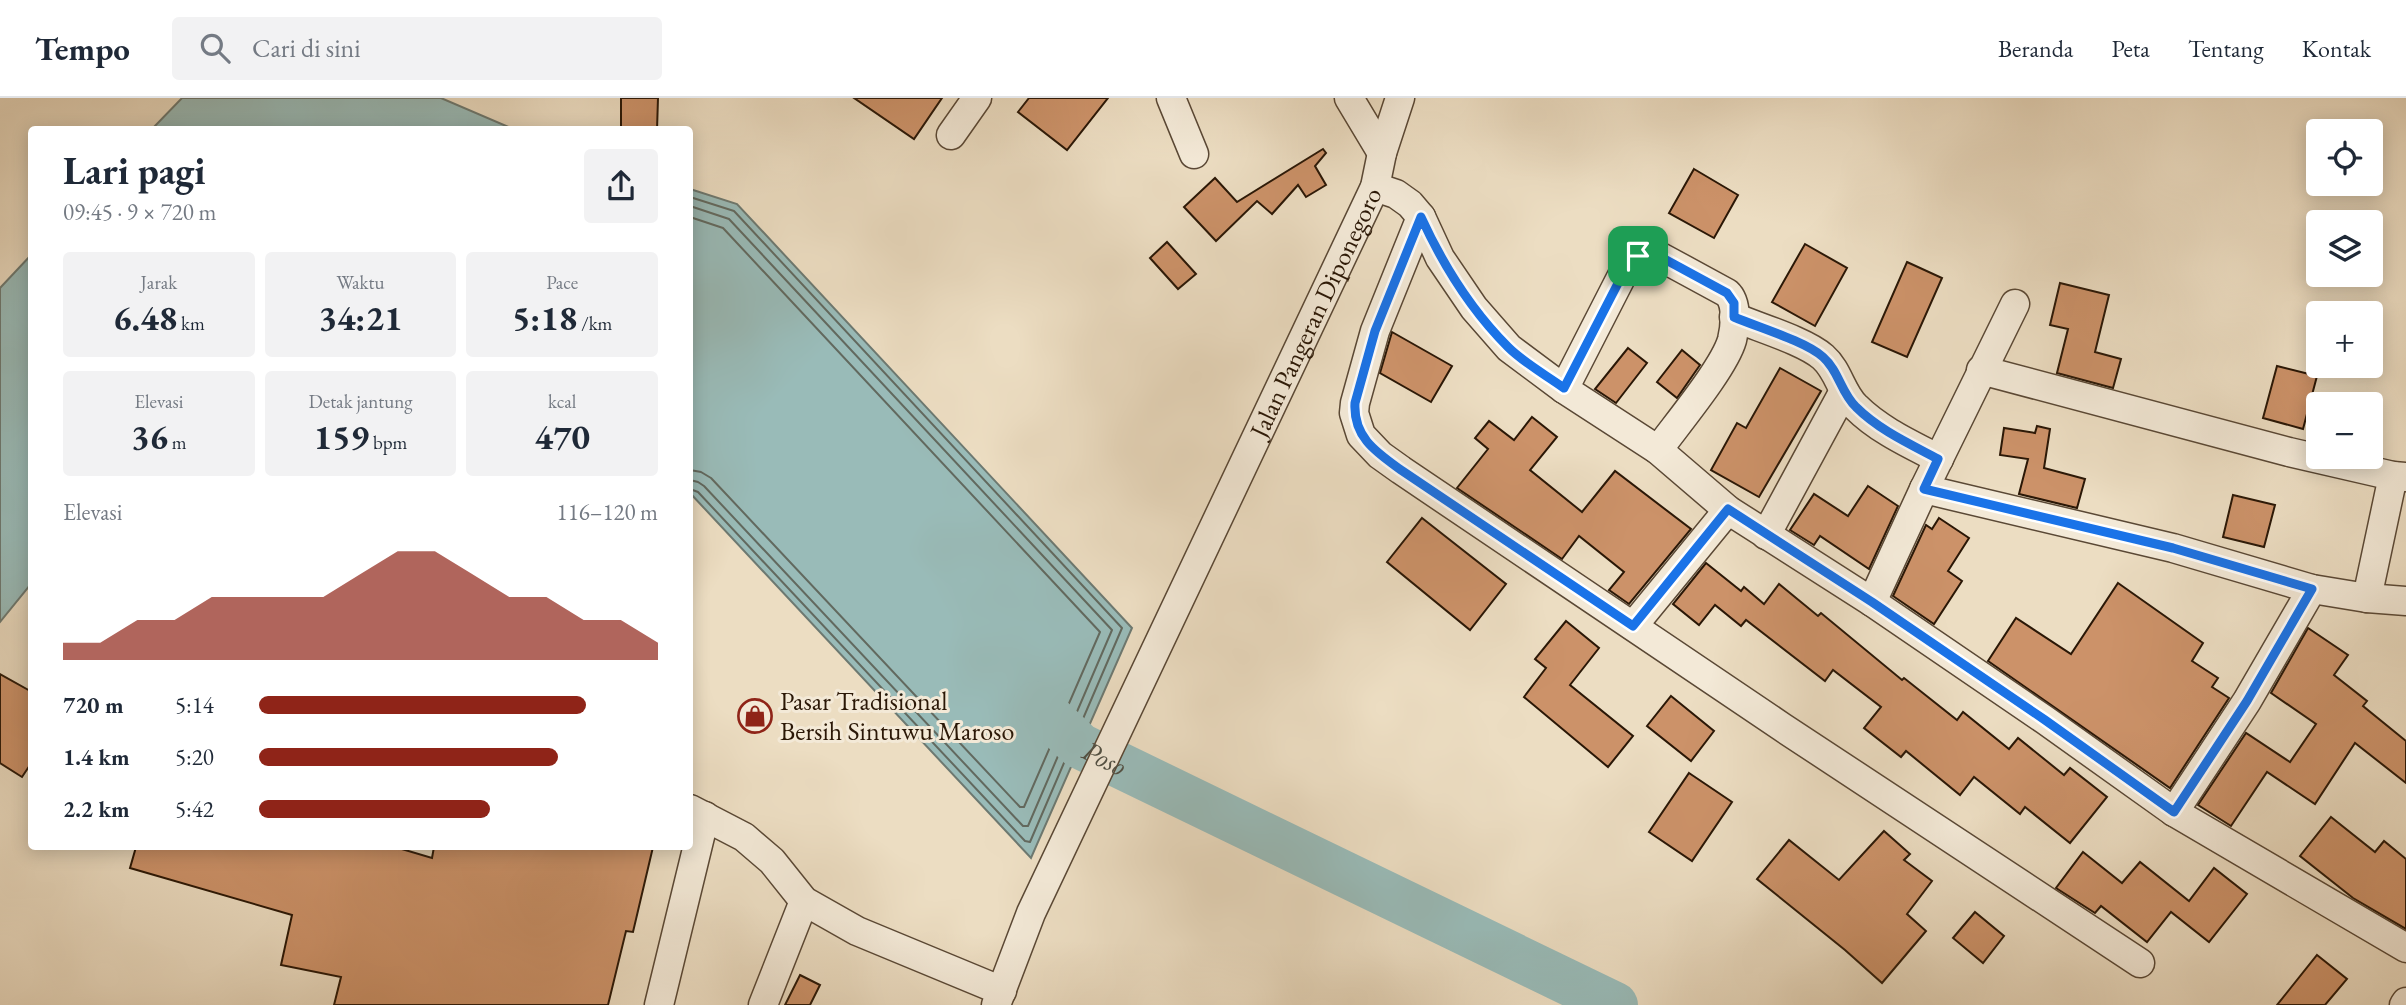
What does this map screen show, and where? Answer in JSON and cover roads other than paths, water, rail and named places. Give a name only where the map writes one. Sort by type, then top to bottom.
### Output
[{"type":"street","points":[[951,135],[976,98]]},
{"type":"street","points":[[1171,98],[1194,154]]},
{"type":"street","points":[[1349,98],[1382,153]]},
{"type":"street","points":[[1375,187],[1382,153],[1400,98]]},
{"type":"street","name":"Jalan Pangeran Diponegoro","points":[[999,998],[1031,914],[1375,187],[1396,194],[1410,204],[1421,217],[1440,258],[1474,308],[1509,348],[1658,450],[1728,509],[1872,602],[2174,812],[2406,948]]},
{"type":"street","points":[[1421,217],[1375,331],[1355,403],[1354,413],[1361,435],[1380,455],[2140,963]]},
{"type":"street","points":[[1564,388],[1629,262],[1638,256],[1647,253],[1657,255],[1727,293],[1734,303],[1731,342],[1720,364],[1658,450]]},
{"type":"street","points":[[1872,602],[1938,459],[2015,304]]},
{"type":"street","points":[[1734,317],[1823,357],[1839,377],[1854,406],[1881,427],[1938,459]]},
{"type":"street","points":[[1981,370],[2289,452],[2400,476],[2367,598]]},
{"type":"street","points":[[1766,535],[1844,391]]},
{"type":"street","points":[[1924,489],[2173,548],[2312,589],[2406,601]]},
{"type":"street","points":[[1633,626],[1728,509]]},
{"type":"street","points":[[2174,812],[2247,701],[2312,589]]},
{"type":"street","points":[[693,832],[697,812],[744,837],[785,876],[804,901],[857,931],[999,998]]},
{"type":"street","points":[[659,1005],[690,850]]},
{"type":"street","points":[[763,1005],[804,901]]},
{"type":"water","points":[[182,98],[441,98],[506,126],[155,126]]},
{"type":"water","points":[[693,190],[737,204],[1132,628],[1031,858],[693,496]]},
{"type":"water","points":[[28,258],[28,588],[0,622],[0,288]]},
{"type":"waterway","name":"Poso","points":[[1036,704],[1080,746],[1615,1005]]},
{"type":"place","name":"Pasar Tradisional Bersih Sintuwu Maroso","points":[[755,716]]}]
